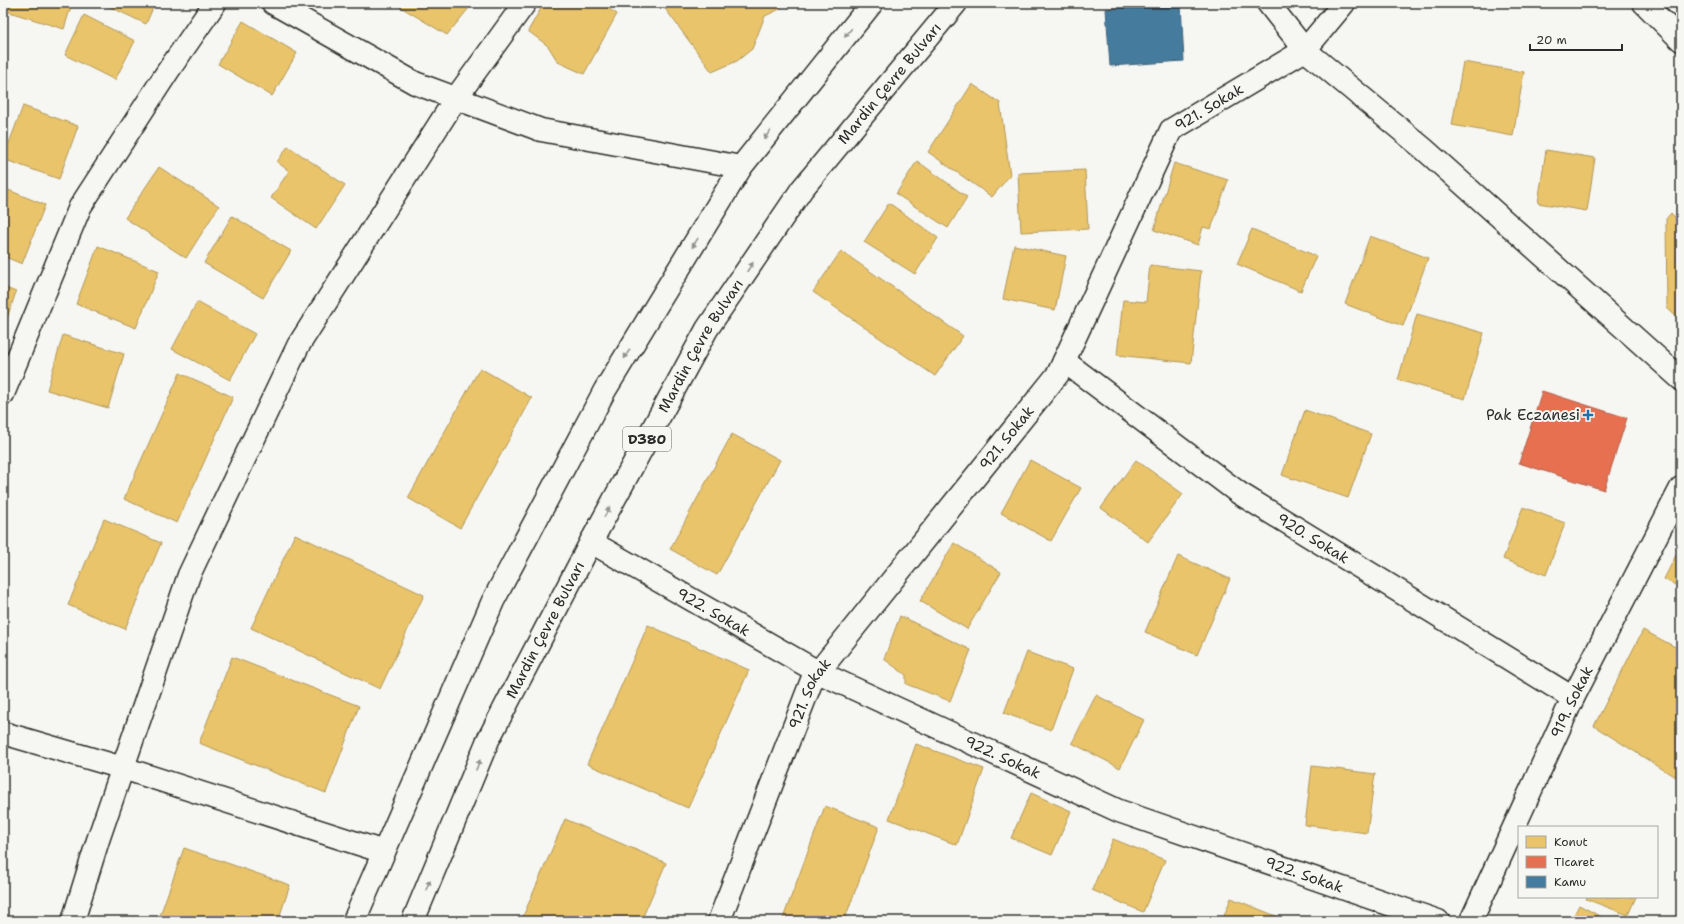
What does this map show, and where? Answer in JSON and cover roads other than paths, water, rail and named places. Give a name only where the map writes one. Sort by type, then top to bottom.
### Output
[{"type":"street","points":[[3,394],[80,207],[168,71],[215,3]]},
{"type":"street","points":[[273,3],[415,83],[541,130],[741,167]]},
{"type":"street","points":[[73,921],[98,840],[189,575],[298,346],[456,98],[525,3]]},
{"type":"street","points":[[354,921],[493,601],[605,390],[741,167],[872,3]]},
{"type":"street","name":"Mardin Çevre Bulvarı","points":[[413,921],[488,740],[591,542],[712,323],[802,189],[956,3]]},
{"type":"street","points":[[1268,3],[1305,50],[1424,149],[1681,379]]},
{"type":"street","name":"921. Sokak","points":[[719,921],[812,680],[1058,374],[1171,130],[1305,50],[1344,3]]},
{"type":"street","points":[[1644,3],[1681,40]]},
{"type":"street","name":"920. Sokak","points":[[1064,360],[1239,493],[1573,698]]},
{"type":"street","name":"919. Sokak","points":[[1471,921],[1573,698],[1681,488]]},
{"type":"street","name":"922. Sokak","points":[[591,542],[818,672],[1119,811],[1438,921]]},
{"type":"street","points":[[3,734],[123,768],[384,852]]},
{"type":"place","name":"Pak Eczanesi","points":[[1588,415]]}]
